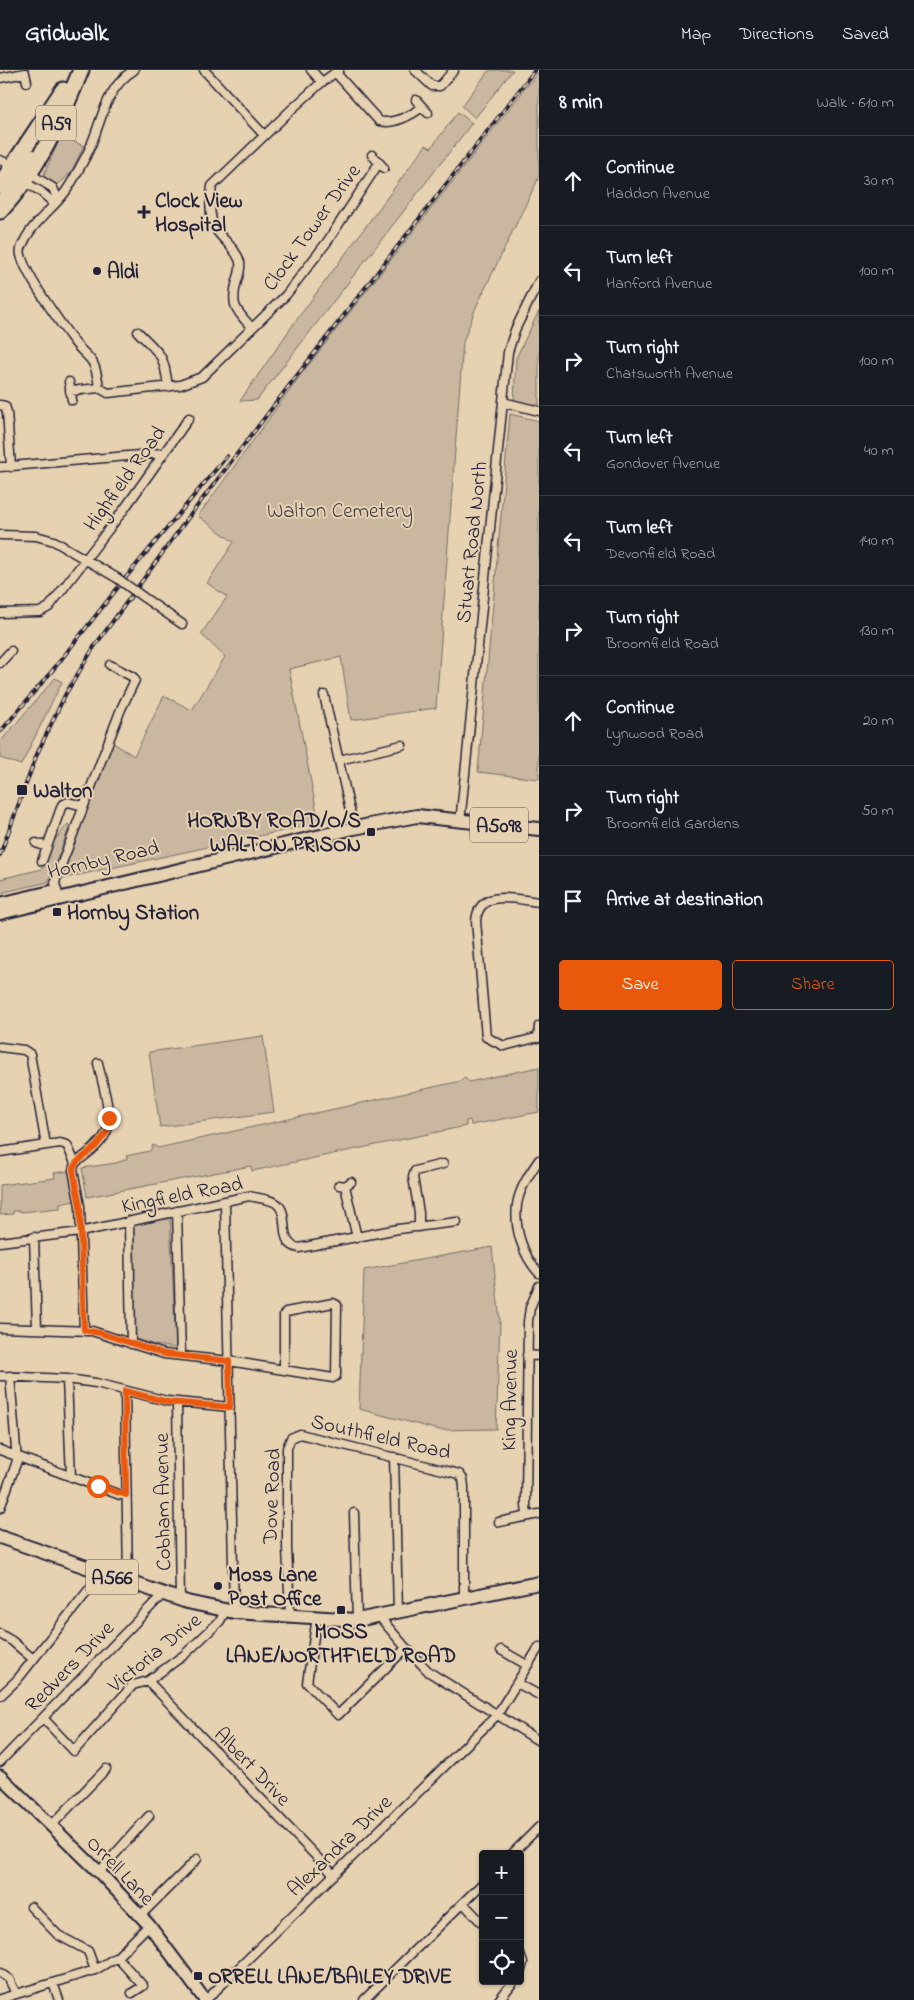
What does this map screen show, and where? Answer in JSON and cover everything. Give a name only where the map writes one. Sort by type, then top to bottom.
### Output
[{"type":"highway","name":"A59","points":[[0,211],[13,173],[75,70]]},
{"type":"highway","name":"A59","points":[[13,173],[44,149],[81,70]]},
{"type":"main road","name":"Hornby Road","points":[[0,913],[58,895],[420,808],[539,822]]},
{"type":"main road","name":"Hornby Road","points":[[353,824],[417,816],[539,830]]},
{"type":"main road","name":"Hornby Road","points":[[0,904],[58,895]]},
{"type":"main road","name":"A566","points":[[0,1537],[180,1600],[229,1611],[357,1620],[539,1582]]},
{"type":"street","points":[[99,388],[97,371],[92,360],[71,336],[30,275],[21,254],[22,246],[27,236],[66,191],[86,156],[95,136],[107,99],[114,86],[124,76],[134,70]]},
{"type":"street","points":[[204,70],[264,135]]},
{"type":"street","points":[[311,70],[322,82]]},
{"type":"street","points":[[415,70],[432,86],[440,86],[454,70]]},
{"type":"street","points":[[0,78],[24,71],[27,82]]},
{"type":"street","points":[[252,328],[235,307],[234,293],[240,272],[240,262],[234,251],[214,226],[211,195],[215,181],[322,82],[337,71],[379,121],[387,122],[425,110],[416,100]]},
{"type":"street","name":"Clock Tower Drive","points":[[70,391],[99,388],[108,393],[168,387],[192,382],[202,377],[286,295],[310,264],[382,166],[372,155]]},
{"type":"street","points":[[0,199],[13,173],[53,188],[57,202]]},
{"type":"street","name":"Stuart Road North","points":[[461,813],[508,352],[515,330],[539,281]]},
{"type":"street","points":[[138,332],[162,356],[168,387]]},
{"type":"street","points":[[69,382],[72,400]]},
{"type":"street","points":[[503,402],[539,411]]},
{"type":"street","points":[[2,406],[7,412],[11,467]]},
{"type":"street","name":"Highfield Road","points":[[0,613],[40,612],[49,607],[189,418]]},
{"type":"street","points":[[0,467],[163,453]]},
{"type":"street","points":[[0,535],[36,536],[54,541],[117,578],[182,624]]},
{"type":"street","points":[[0,664],[11,651]]},
{"type":"street","points":[[58,895],[57,876],[121,709],[135,680],[134,677],[110,665]]},
{"type":"street","points":[[324,695],[353,824]]},
{"type":"street","points":[[339,760],[402,745]]},
{"type":"street","points":[[42,861],[62,805],[68,802],[83,806]]},
{"type":"street","points":[[36,843],[47,847]]},
{"type":"street","points":[[539,902],[496,898],[484,901],[477,910],[476,921],[486,1037],[504,1046],[538,1038],[539,1026]]},
{"type":"street","points":[[0,1047],[24,1050],[30,1054],[46,1145]]},
{"type":"street","points":[[74,1167],[96,1146],[107,1132],[109,1118],[98,1063]]},
{"type":"street","points":[[0,1152],[60,1143],[68,1145],[74,1167],[79,1202],[84,1330]]},
{"type":"street","points":[[539,1160],[526,1180],[517,1204],[518,1226],[524,1250],[539,1273]]},
{"type":"street","points":[[419,1226],[414,1171],[443,1164]]},
{"type":"street","points":[[345,1184],[357,1238]]},
{"type":"street","name":"Kingfield Road","points":[[0,1242],[80,1232],[249,1196],[276,1203],[282,1211],[287,1241],[296,1248],[419,1226],[457,1222]]},
{"type":"street","points":[[225,1202],[230,1407],[229,1611]]},
{"type":"street","points":[[177,1211],[181,1356]]},
{"type":"street","points":[[129,1221],[131,1344]]},
{"type":"street","points":[[34,1237],[37,1329]]},
{"type":"street","name":"King Avenue","points":[[527,1516],[527,1355],[529,1315],[539,1286]]},
{"type":"street","points":[[0,1328],[84,1330],[96,1332],[164,1354],[229,1361],[332,1378],[336,1376],[337,1305],[333,1303],[286,1312],[284,1315],[284,1370]]},
{"type":"street","points":[[527,1355],[539,1356]]},
{"type":"street","points":[[0,1376],[67,1378],[154,1399],[177,1403],[230,1407]]},
{"type":"street","points":[[0,1508],[15,1468],[16,1456],[10,1376]]},
{"type":"street","points":[[67,1378],[71,1477]]},
{"type":"street","points":[[125,1391],[128,1582]]},
{"type":"street","name":"Cobham Avenue","points":[[177,1403],[180,1600]]},
{"type":"street","name":"Southfield Road","points":[[291,1438],[297,1435],[304,1435],[456,1472],[462,1476],[464,1487],[464,1598]]},
{"type":"street","name":"Dove Road","points":[[290,1615],[287,1548],[287,1448],[291,1438]]},
{"type":"street","points":[[0,1450],[71,1477],[126,1495]]},
{"type":"street","points":[[394,1457],[398,1611]]},
{"type":"street","points":[[354,1513],[357,1620]]},
{"type":"street","points":[[499,1522],[539,1514]]},
{"type":"street","points":[[0,1696],[17,1680],[102,1573]]},
{"type":"street","name":"Redvers Drive","points":[[0,1762],[163,1594]]},
{"type":"street","name":"Victoria Drive","points":[[43,1718],[74,1751],[133,1686],[148,1681],[184,1655],[229,1611]]},
{"type":"street","points":[[378,1616],[429,1672],[539,1741]]},
{"type":"street","points":[[317,1617],[307,1683],[338,1715],[406,1648]]},
{"type":"street","points":[[0,1634],[12,1641],[33,1659]]},
{"type":"street","name":"Alexandra Drive","points":[[205,2000],[497,1715],[539,1647]]},
{"type":"street","points":[[501,1650],[527,1665]]},
{"type":"street","name":"Albert Drive","points":[[148,1681],[334,1875]]},
{"type":"street","points":[[517,1683],[539,1695]]},
{"type":"street","points":[[51,1826],[106,1769]]},
{"type":"street","name":"Orrell Lane","points":[[0,1776],[99,1872],[149,1925],[205,2000]]},
{"type":"street","points":[[99,1872],[149,1816]]},
{"type":"street","points":[[516,1850],[539,1826]]},
{"type":"street","points":[[140,1916],[197,1859]]},
{"type":"street","points":[[364,2000],[479,1887]]},
{"type":"street","points":[[463,1903],[479,1920]]},
{"type":"street","points":[[31,1906],[58,1935],[88,1951],[95,1970]]},
{"type":"street","points":[[0,2000],[95,1970],[117,1957],[149,1925]]},
{"type":"street","points":[[117,1957],[142,1986],[132,1993]]},
{"type":"street","points":[[0,1973],[9,1979],[16,1994]]},
{"type":"street","points":[[53,1984],[59,2000]]},
{"type":"street","points":[[499,2000],[511,1985]]},
{"type":"green space","points":[[489,70],[513,70],[475,118],[462,106]]},
{"type":"green space","name":"Walton Cemetery","points":[[539,71],[539,177],[476,307],[463,342],[436,708],[351,720],[341,657],[289,669],[319,823],[60,879],[113,743],[134,756],[164,696],[192,710],[225,657],[201,634],[227,597],[207,583],[234,542],[198,516],[303,372]]},
{"type":"green space","points":[[458,112],[472,123],[257,400],[240,401],[295,322],[426,145],[431,148]]},
{"type":"green space","points":[[61,136],[84,146],[73,169],[66,178],[56,185],[44,178],[44,174]]},
{"type":"green space","points":[[539,311],[539,406],[514,400],[516,358]]},
{"type":"green space","points":[[510,414],[539,421],[539,779],[478,772]]},
{"type":"green space","points":[[55,678],[62,682],[21,765],[0,758],[0,742]]},
{"type":"green space","points":[[68,824],[70,826],[48,882],[0,893],[0,879],[42,869],[53,842]]},
{"type":"green space","points":[[263,1036],[274,1112],[160,1127],[149,1052]]},
{"type":"green space","points":[[539,1067],[539,1112],[471,1125],[470,1120],[466,1121],[466,1126],[252,1171],[251,1166],[87,1197],[82,1168],[116,1163],[127,1159],[126,1156],[150,1151],[153,1145],[158,1148],[461,1081],[464,1077],[469,1082]]},
{"type":"green space","points":[[69,1171],[74,1201],[60,1204],[60,1208],[21,1212],[13,1211],[13,1214],[0,1215],[0,1185],[55,1178],[54,1173]]},
{"type":"green space","points":[[170,1218],[176,1348],[155,1345],[134,1338],[132,1225]]},
{"type":"green space","points":[[492,1247],[500,1322],[496,1429],[439,1430],[359,1409],[364,1270]]},
{"type":"railway","points":[[0,855],[37,754],[65,695],[94,647],[185,522],[295,378],[535,70]]},
{"type":"railway","points":[[0,732],[227,456]]},
{"type":"place","name":"Clock View Hospital","points":[[144,212]]},
{"type":"place","name":"Aldi","points":[[97,271]]},
{"type":"place","name":"Walton","points":[[22,790]]},
{"type":"place","name":"HORNBY ROAD/O/S WALTON PRISON","points":[[371,832]]},
{"type":"place","name":"Hornby Station","points":[[57,912]]},
{"type":"place","name":"Moss Lane Post Office","points":[[218,1586]]},
{"type":"place","name":"MOSS LANE/NORTHFIELD ROAD","points":[[341,1610]]},
{"type":"place","name":"ORRELL LANE/BAILEY DRIVE","points":[[198,1976]]},
{"type":"route","points":[[98,1486],[126,1495],[125,1391],[168,1402],[230,1407],[229,1361],[173,1356],[154,1352],[100,1333],[84,1330],[80,1206],[73,1170],[76,1163],[96,1146],[107,1132],[109,1118]]}]
